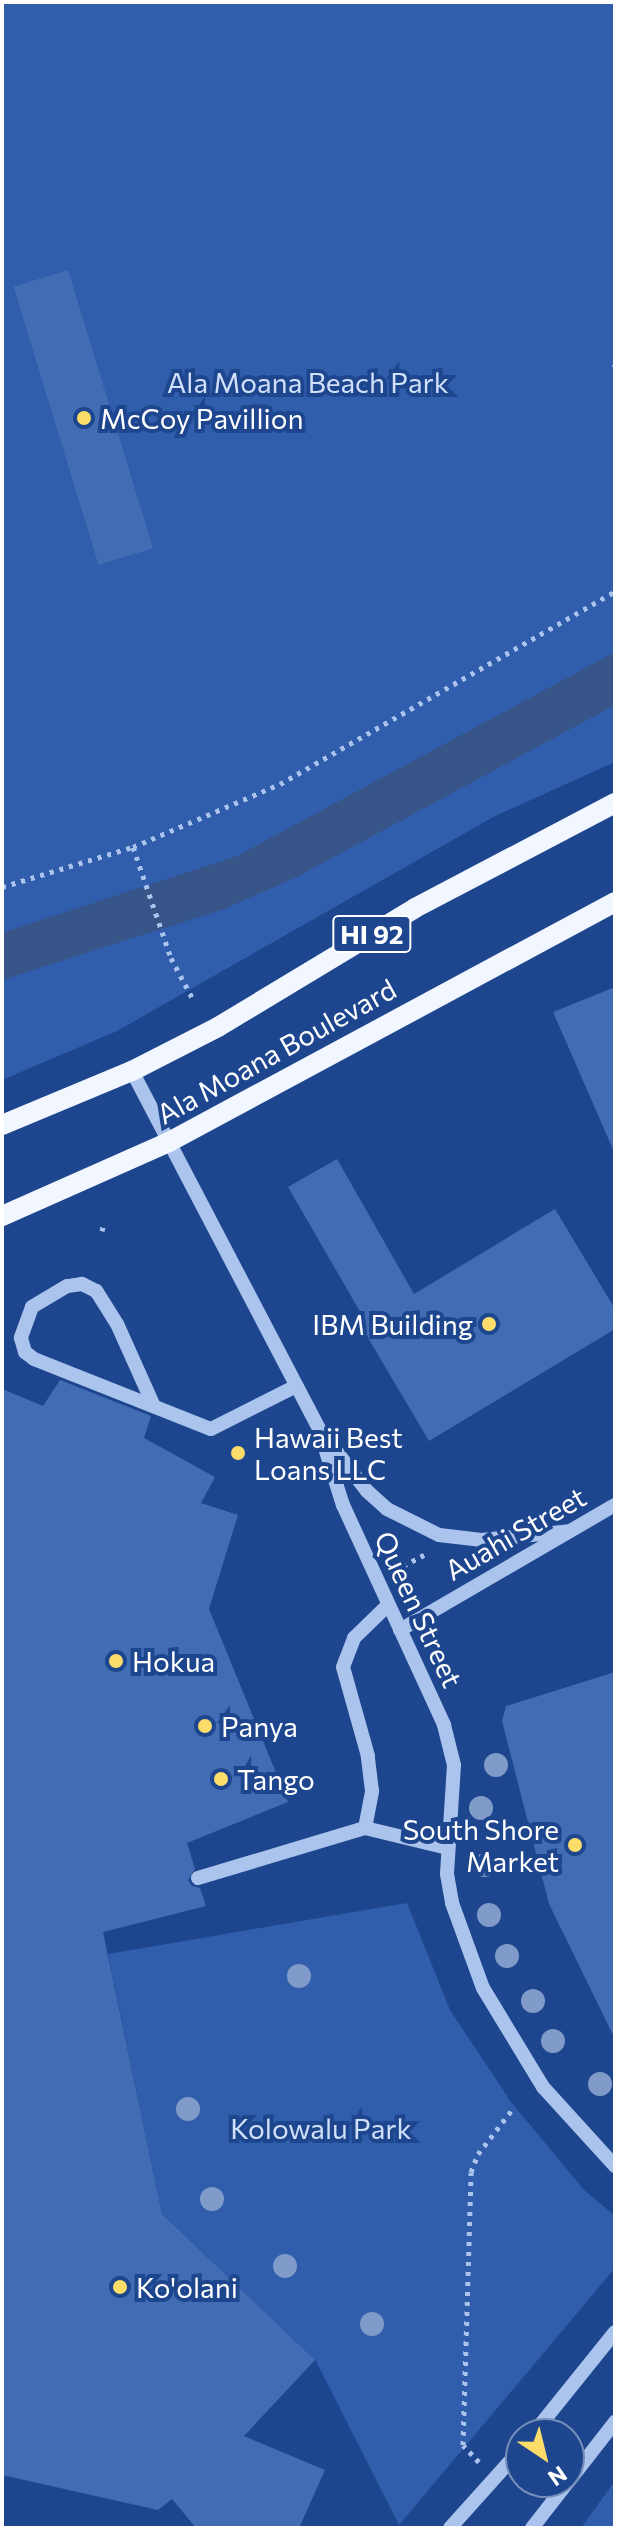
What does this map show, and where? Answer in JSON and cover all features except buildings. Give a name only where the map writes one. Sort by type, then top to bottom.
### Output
[{"type":"main road","name":"Ala Moana Boulevard","points":[[2,1125],[132,1071],[218,1027],[415,908],[615,803]]},
{"type":"main road","name":"Ala Moana Boulevard","points":[[2,1216],[169,1142],[615,902]]},
{"type":"street","name":"Queen Street","points":[[132,1071],[319,1429],[343,1505],[444,1725],[454,1765],[447,1874],[452,1903],[483,1988],[543,2087],[615,2166]]},
{"type":"street","points":[[153,1404],[113,1314],[96,1291],[82,1284],[67,1286],[32,1307],[21,1338],[25,1352],[34,1359],[211,1429],[296,1386]]},
{"type":"street","points":[[319,1429],[367,1491],[387,1509],[439,1535],[482,1540],[570,1531]]},
{"type":"street","name":"Auahi Street","points":[[400,1630],[615,1505]]},
{"type":"street","points":[[365,1828],[372,1791],[368,1756],[343,1667],[354,1638],[388,1605]]},
{"type":"street","points":[[198,1878],[365,1828],[448,1848]]},
{"type":"street","points":[[546,2418],[615,2332]]},
{"type":"street","points":[[585,2460],[615,2422]]},
{"type":"street","points":[[450,2528],[505,2470]]},
{"type":"street","points":[[532,2528],[555,2498]]},
{"type":"path","points":[[2,887],[133,847],[280,784],[615,591]]},
{"type":"path","points":[[133,847],[171,958],[194,1001]]},
{"type":"path","points":[[102,1231],[104,1222]]},
{"type":"path","points":[[497,2480],[463,2445],[470,2186],[478,2154],[514,2107]]},
{"type":"green space","name":"Ala Moana Beach Park","points":[[2,2],[615,2],[615,762],[495,816],[117,1031],[2,1080]]},
{"type":"green space","name":"Kolowalu Park","points":[[407,1903],[450,2010],[511,2102],[584,2190],[615,2216],[615,2268],[399,2525],[316,2361],[162,2214],[108,1954]]},
{"type":"green space","points":[[615,2481],[615,2528],[581,2528]]},
{"type":"shaded area","points":[[615,652],[615,705],[297,877],[224,909],[2,980],[2,933],[237,856]]},
{"type":"place","name":"McCoy Pavillion","points":[[84,418]]},
{"type":"place","name":"IBM Building","points":[[489,1324]]},
{"type":"place","name":"Hawaii Best Loans LLC","points":[[238,1453]]},
{"type":"place","name":"Hokua","points":[[116,1661]]},
{"type":"place","name":"Panya","points":[[205,1726]]},
{"type":"place","name":"Tango","points":[[221,1779]]},
{"type":"place","name":"South Shore Market","points":[[575,1845]]},
{"type":"place","name":"Ko'olani","points":[[120,2287]]}]
